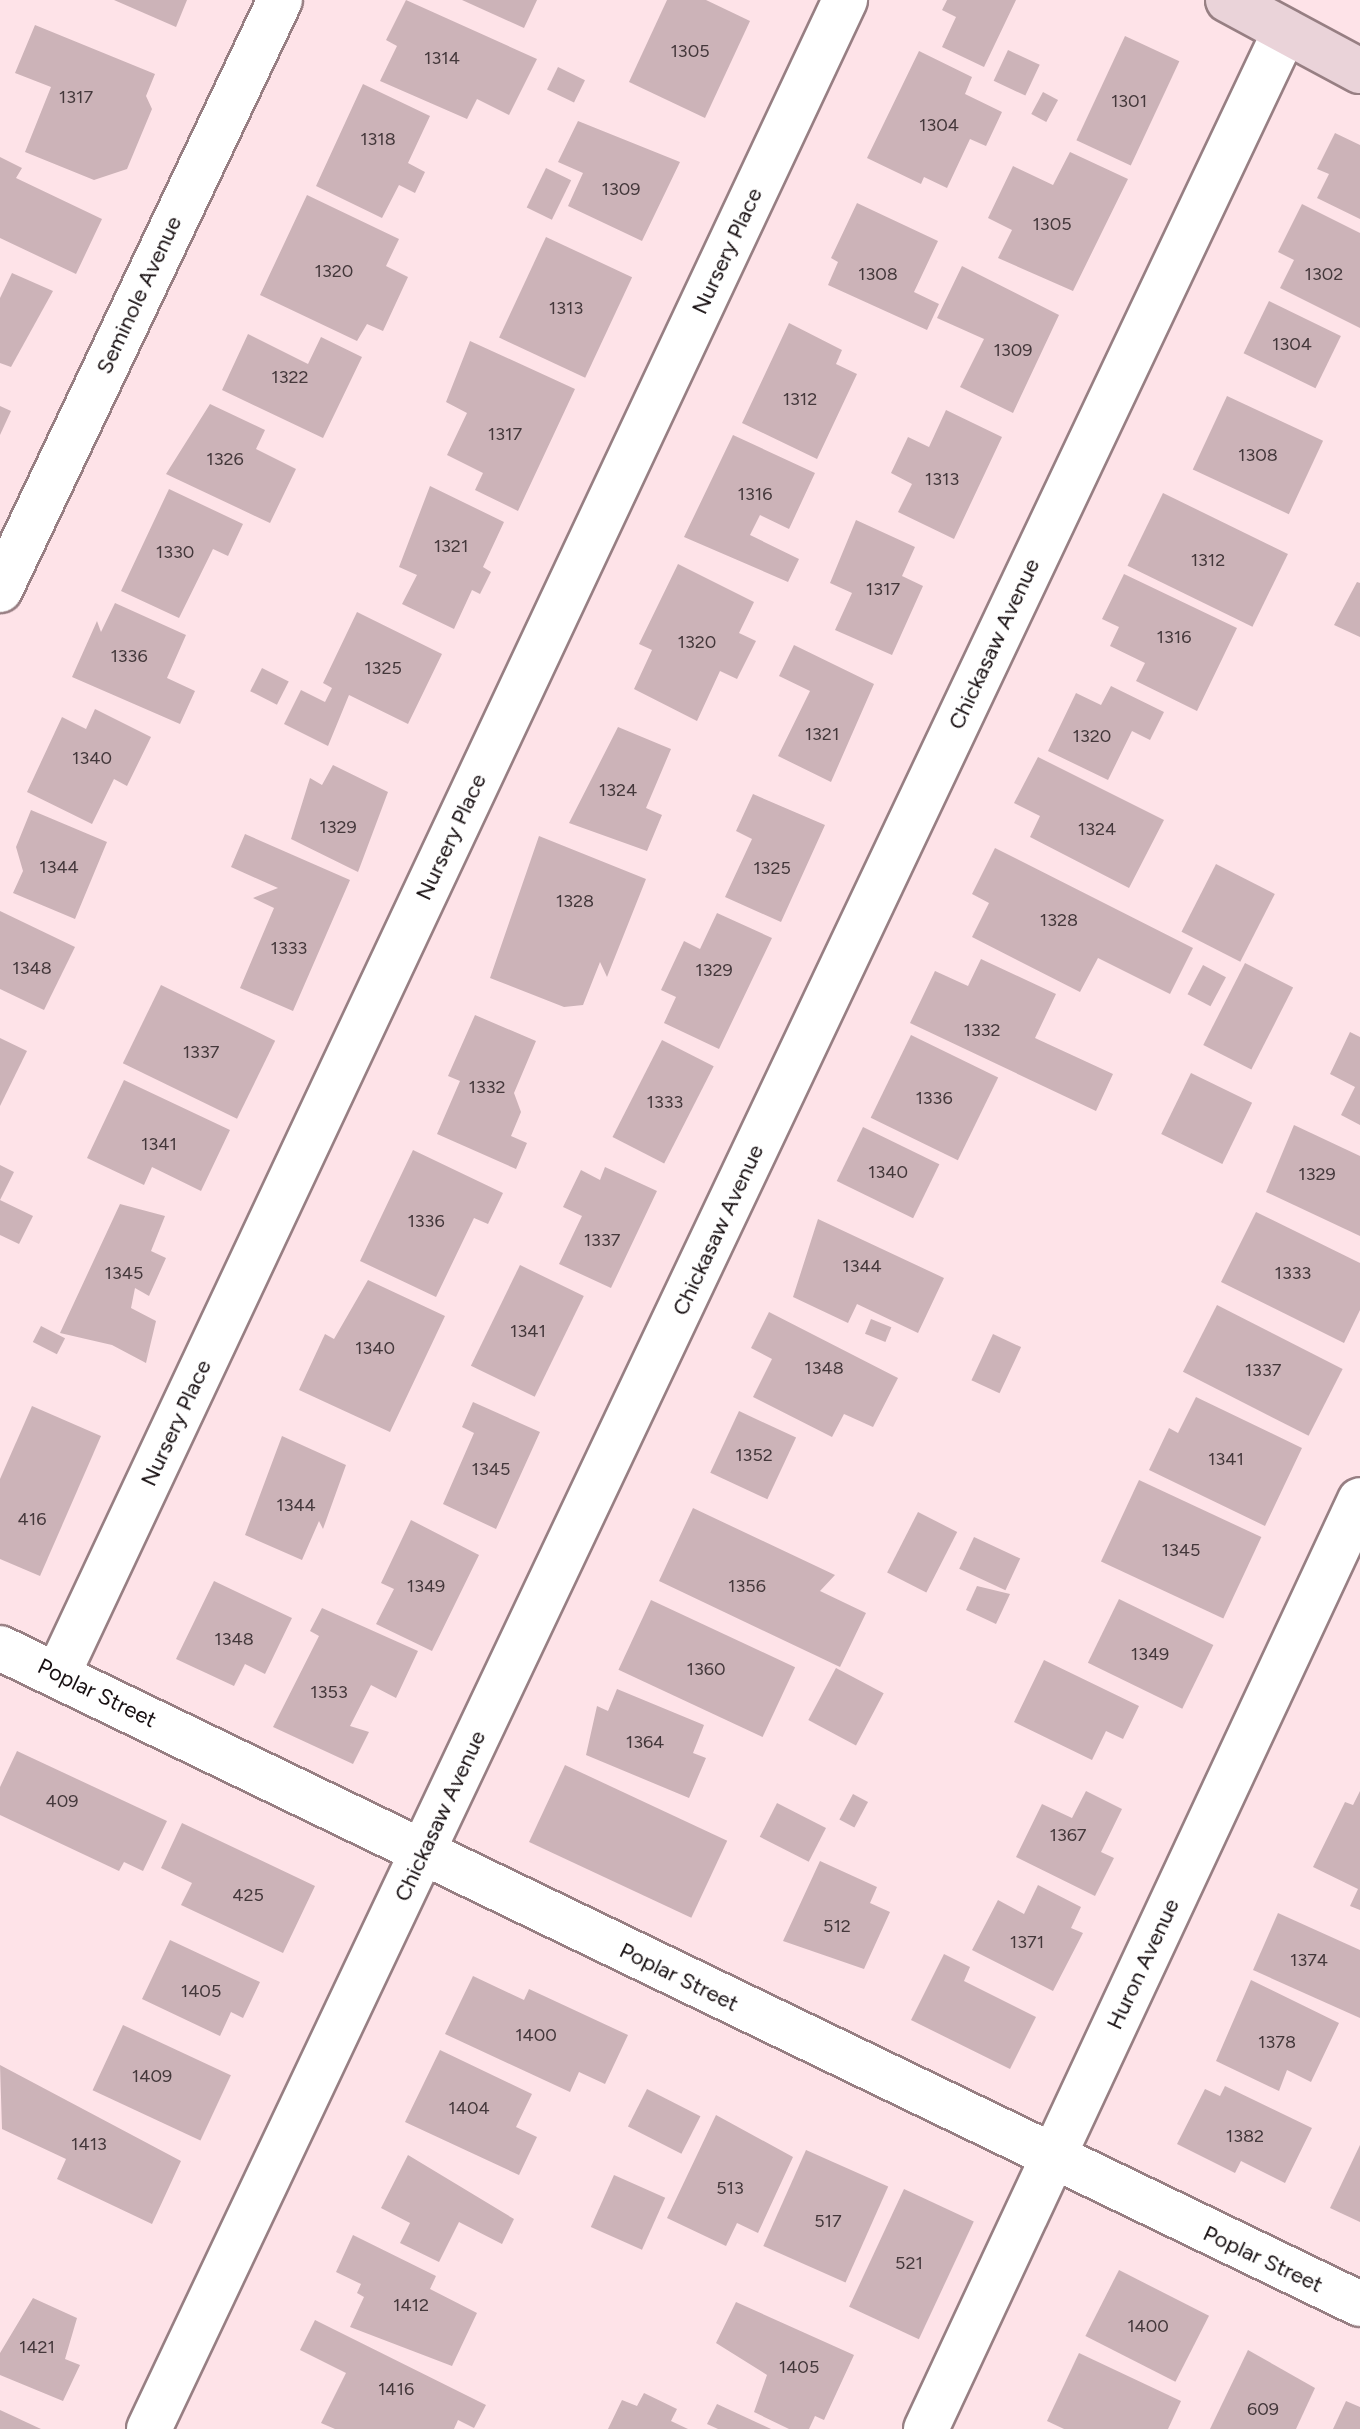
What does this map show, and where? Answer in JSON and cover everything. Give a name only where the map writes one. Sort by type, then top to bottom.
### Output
[{"type":"main road","points":[[1228,0],[1360,71]]},
{"type":"street","name":"Seminole Avenue","points":[[0,590],[280,0]]},
{"type":"street","name":"Nursery Place","points":[[58,1674],[845,0]]},
{"type":"street","name":"Chickasaw Avenue","points":[[149,2429],[1285,31]]},
{"type":"street","name":"Huron Avenue","points":[[926,2429],[1360,1500]]},
{"type":"street","name":"Poplar Street","points":[[0,1648],[1052,2159],[1360,2304]]},
{"type":"building","points":[[114,0],[187,0],[176,27]]},
{"type":"building","points":[[406,0],[537,59],[509,115],[477,99],[467,119],[380,81],[397,46],[386,40]]},
{"type":"building","points":[[462,0],[537,0],[524,28]]},
{"type":"building","points":[[667,0],[706,0],[750,21],[705,118],[629,82]]},
{"type":"building","points":[[947,0],[1016,0],[984,67],[942,47],[956,17],[942,10]]},
{"type":"building","points":[[35,25],[155,74],[146,96],[152,109],[127,169],[94,180],[25,152],[51,87],[15,73]]},
{"type":"building","points":[[1125,36],[1179,61],[1131,166],[1076,140]]},
{"type":"building","points":[[1008,50],[1040,65],[1025,96],[994,81]]},
{"type":"building","points":[[919,51],[972,77],[965,94],[1002,112],[986,146],[970,139],[947,188],[924,177],[921,184],[867,158]]},
{"type":"building","points":[[558,67],[585,80],[574,103],[547,89]]},
{"type":"building","points":[[363,84],[430,116],[408,163],[425,172],[415,193],[399,185],[382,218],[316,186]]},
{"type":"building","points":[[1043,92],[1058,100],[1046,122],[1031,114]]},
{"type":"building","points":[[578,121],[680,162],[642,241],[568,206],[583,173],[558,162]]},
{"type":"building","points":[[1335,133],[1360,145],[1360,219],[1317,198],[1329,174],[1317,169]]},
{"type":"building","points":[[1070,152],[1128,179],[1073,291],[998,258],[1012,230],[988,218],[1013,166],[1053,185]]},
{"type":"building","points":[[0,157],[22,168],[16,178],[102,219],[76,274],[0,238]]},
{"type":"building","points":[[546,168],[571,180],[552,220],[527,208]]},
{"type":"building","points":[[307,195],[399,239],[386,266],[408,277],[383,331],[367,324],[357,341],[260,295]]},
{"type":"building","points":[[857,203],[938,241],[914,292],[939,304],[927,330],[828,285],[838,262],[831,258]]},
{"type":"building","points":[[1302,204],[1360,233],[1360,328],[1280,288],[1294,260],[1278,252]]},
{"type":"building","points":[[546,237],[632,277],[585,378],[499,338]]},
{"type":"building","points":[[962,266],[1059,315],[1013,413],[960,387],[984,339],[937,318]]},
{"type":"building","points":[[12,273],[53,291],[11,367],[0,363],[0,298]]},
{"type":"building","points":[[1269,301],[1341,336],[1315,388],[1244,353]]},
{"type":"building","points":[[789,323],[842,350],[836,364],[857,374],[817,459],[742,423]]},
{"type":"building","points":[[248,334],[308,364],[321,337],[362,357],[323,438],[222,390]]},
{"type":"building","points":[[470,341],[575,389],[518,511],[475,490],[483,473],[447,455],[467,413],[446,402]]},
{"type":"building","points":[[1227,396],[1323,441],[1289,514],[1193,469]]},
{"type":"building","points":[[210,404],[265,430],[256,449],[296,469],[270,523],[166,474]]},
{"type":"building","points":[[0,406],[11,411],[0,435]]},
{"type":"building","points":[[946,410],[1002,437],[954,539],[898,512],[912,484],[891,473],[908,437],[929,447]]},
{"type":"building","points":[[733,435],[815,473],[789,529],[760,515],[750,535],[799,559],[788,582],[684,537]]},
{"type":"building","points":[[430,486],[504,522],[483,567],[491,572],[480,594],[472,590],[454,629],[402,604],[417,575],[399,567]]},
{"type":"building","points":[[169,489],[243,524],[228,556],[213,549],[179,618],[121,591]]},
{"type":"building","points":[[1163,493],[1288,554],[1252,627],[1127,566]]},
{"type":"building","points":[[856,520],[915,547],[902,576],[923,586],[892,655],[835,630],[852,593],[830,583]]},
{"type":"building","points":[[678,564],[754,602],[739,633],[756,641],[737,679],[720,671],[697,721],[634,689],[652,650],[639,644]]},
{"type":"building","points":[[1124,574],[1237,628],[1197,711],[1136,681],[1145,663],[1110,646],[1119,627],[1102,619]]},
{"type":"building","points":[[1357,582],[1360,583],[1360,637],[1334,625]]},
{"type":"building","points":[[115,603],[186,635],[167,678],[195,691],[180,724],[72,677],[97,621],[101,632]]},
{"type":"building","points":[[357,612],[442,654],[408,724],[349,695],[328,746],[284,724],[301,690],[325,702],[332,688],[323,683]]},
{"type":"building","points":[[794,645],[874,684],[831,782],[778,756],[810,691],[779,676]]},
{"type":"building","points":[[262,668],[289,682],[277,705],[250,691]]},
{"type":"building","points":[[1111,686],[1164,712],[1150,740],[1132,731],[1108,780],[1048,751],[1076,693],[1101,705]]},
{"type":"building","points":[[95,709],[151,737],[127,786],[114,779],[92,824],[27,792],[62,717],[86,729]]},
{"type":"building","points":[[618,727],[671,749],[646,808],[662,815],[647,851],[569,823]]},
{"type":"building","points":[[1038,757],[1164,820],[1129,888],[1030,837],[1040,816],[1014,803]]},
{"type":"building","points":[[333,765],[388,792],[358,872],[291,839],[310,778],[322,785]]},
{"type":"building","points":[[753,794],[825,825],[781,922],[725,897],[752,839],[736,831]]},
{"type":"building","points":[[31,810],[107,842],[75,919],[13,893],[23,871],[16,847]]},
{"type":"building","points":[[245,834],[350,880],[293,1011],[240,988],[274,908],[253,898],[278,888],[231,867]]},
{"type":"building","points":[[539,836],[646,879],[607,977],[600,962],[583,1005],[564,1007],[490,978]]},
{"type":"building","points":[[995,848],[1193,948],[1170,994],[1098,958],[1080,992],[972,937],[989,903],[972,894]]},
{"type":"building","points":[[1216,864],[1275,894],[1240,962],[1181,932]]},
{"type":"building","points":[[0,911],[75,947],[44,1010],[0,989]]},
{"type":"building","points":[[717,913],[772,938],[719,1049],[664,1023],[676,997],[661,990],[684,941],[700,949]]},
{"type":"building","points":[[981,959],[1056,994],[1035,1038],[1113,1074],[1096,1111],[910,1023],[935,971],[968,986]]},
{"type":"building","points":[[1245,963],[1293,988],[1251,1069],[1203,1045]]},
{"type":"building","points":[[1203,965],[1226,977],[1210,1006],[1188,994]]},
{"type":"building","points":[[161,985],[275,1041],[237,1119],[123,1063]]},
{"type":"building","points":[[475,1015],[536,1041],[514,1093],[521,1112],[511,1136],[527,1143],[516,1169],[437,1134],[460,1081],[448,1076]]},
{"type":"building","points":[[1350,1032],[1360,1037],[1360,1125],[1341,1115],[1355,1087],[1330,1074]]},
{"type":"building","points":[[911,1035],[998,1078],[958,1160],[871,1118]]},
{"type":"building","points":[[0,1038],[27,1051],[0,1106]]},
{"type":"building","points":[[662,1040],[714,1066],[664,1163],[613,1137]]},
{"type":"building","points":[[1191,1073],[1252,1103],[1222,1164],[1161,1134]]},
{"type":"building","points":[[124,1080],[230,1130],[201,1191],[152,1167],[144,1185],[87,1158]]},
{"type":"building","points":[[1294,1125],[1360,1156],[1360,1236],[1266,1192]]},
{"type":"building","points":[[863,1127],[939,1164],[913,1218],[837,1181]]},
{"type":"building","points":[[413,1150],[503,1193],[488,1224],[474,1218],[436,1297],[360,1261]]},
{"type":"building","points":[[0,1165],[14,1172],[0,1200]]},
{"type":"building","points":[[605,1167],[657,1191],[611,1288],[559,1264],[582,1216],[563,1207],[581,1170],[600,1180]]},
{"type":"building","points":[[0,1200],[33,1216],[19,1244],[0,1235]]},
{"type":"building","points":[[120,1204],[165,1216],[151,1251],[166,1258],[149,1296],[135,1288],[131,1308],[156,1321],[146,1363],[112,1345],[60,1333]]},
{"type":"building","points":[[1256,1212],[1360,1263],[1360,1310],[1344,1343],[1221,1282]]},
{"type":"building","points":[[818,1219],[944,1278],[918,1333],[857,1304],[848,1323],[793,1297]]},
{"type":"building","points":[[520,1265],[584,1296],[535,1397],[471,1366]]},
{"type":"building","points":[[368,1280],[445,1316],[390,1432],[299,1390],[325,1334],[334,1339]]},
{"type":"building","points":[[1217,1305],[1343,1369],[1309,1436],[1183,1372]]},
{"type":"building","points":[[769,1312],[898,1378],[873,1427],[844,1414],[832,1437],[753,1397],[772,1359],[751,1348]]},
{"type":"building","points":[[871,1319],[891,1327],[885,1342],[865,1334]]},
{"type":"building","points":[[41,1326],[65,1338],[57,1354],[33,1342]]},
{"type":"building","points":[[993,1334],[1021,1347],[1000,1393],[971,1380]]},
{"type":"building","points":[[1196,1397],[1302,1448],[1265,1526],[1149,1470],[1169,1428],[1178,1433]]},
{"type":"building","points":[[473,1402],[540,1432],[496,1529],[443,1504],[474,1433],[462,1427]]},
{"type":"building","points":[[32,1406],[101,1436],[40,1576],[0,1559],[0,1479]]},
{"type":"building","points":[[739,1411],[796,1438],[767,1499],[710,1473]]},
{"type":"building","points":[[282,1436],[346,1465],[323,1529],[319,1521],[302,1560],[245,1535]]},
{"type":"building","points":[[1139,1480],[1261,1537],[1223,1619],[1101,1562]]},
{"type":"building","points":[[693,1508],[835,1575],[820,1591],[866,1613],[840,1667],[659,1581]]},
{"type":"building","points":[[918,1512],[957,1532],[926,1593],[887,1573]]},
{"type":"building","points":[[411,1520],[479,1555],[432,1651],[376,1624],[394,1589],[381,1583]]},
{"type":"building","points":[[974,1537],[1020,1559],[1005,1590],[959,1569]]},
{"type":"building","points":[[214,1581],[292,1618],[265,1674],[245,1664],[234,1686],[176,1659]]},
{"type":"building","points":[[977,1586],[1010,1594],[996,1624],[966,1610]]},
{"type":"building","points":[[1119,1599],[1213,1645],[1182,1709],[1088,1663]]},
{"type":"building","points":[[651,1600],[795,1667],[763,1737],[618,1670]]},
{"type":"building","points":[[322,1608],[418,1651],[396,1698],[371,1685],[350,1726],[369,1732],[353,1764],[273,1727],[319,1636],[310,1631]]},
{"type":"building","points":[[1044,1660],[1139,1706],[1123,1739],[1106,1731],[1092,1760],[1014,1722]]},
{"type":"building","points":[[836,1668],[884,1693],[856,1745],[808,1720]]},
{"type":"building","points":[[617,1689],[704,1725],[693,1753],[706,1758],[689,1798],[586,1755],[597,1706],[608,1711]]},
{"type":"building","points":[[17,1751],[167,1821],[143,1871],[124,1862],[119,1871],[0,1815],[0,1787]]},
{"type":"building","points":[[565,1765],[727,1841],[691,1918],[529,1842]]},
{"type":"building","points":[[1086,1791],[1122,1809],[1101,1852],[1114,1858],[1095,1896],[1016,1857],[1042,1804],[1072,1818]]},
{"type":"building","points":[[1360,1791],[1360,1910],[1350,1906],[1358,1889],[1313,1867],[1345,1802],[1353,1805]]},
{"type":"building","points":[[853,1794],[868,1802],[854,1828],[839,1820]]},
{"type":"building","points":[[777,1803],[826,1828],[809,1862],[760,1837]]},
{"type":"building","points":[[182,1823],[315,1886],[283,1953],[181,1905],[192,1883],[161,1868]]},
{"type":"building","points":[[820,1861],[877,1887],[870,1903],[890,1912],[864,1969],[783,1941]]},
{"type":"building","points":[[1038,1885],[1081,1907],[1071,1928],[1083,1933],[1053,1991],[972,1950],[998,1900],[1024,1914]]},
{"type":"building","points":[[1278,1913],[1360,1950],[1360,2018],[1253,1970]]},
{"type":"building","points":[[170,1940],[260,1982],[243,2018],[231,2012],[220,2036],[142,1999]]},
{"type":"building","points":[[944,1954],[970,1967],[964,1981],[1036,2017],[1010,2069],[911,2020]]},
{"type":"building","points":[[473,1976],[524,2000],[529,1989],[628,2035],[605,2084],[579,2072],[570,2092],[445,2034]]},
{"type":"building","points":[[1251,1980],[1339,2023],[1311,2082],[1287,2070],[1279,2091],[1216,2061]]},
{"type":"building","points":[[123,2025],[231,2075],[200,2141],[93,2090]]},
{"type":"building","points":[[440,2050],[532,2094],[516,2127],[537,2137],[519,2175],[405,2122]]},
{"type":"building","points":[[0,2065],[181,2161],[152,2224],[57,2179],[66,2159],[2,2129]]},
{"type":"building","points":[[1225,2086],[1312,2128],[1285,2183],[1241,2161],[1235,2173],[1177,2144],[1205,2089],[1220,2096]]},
{"type":"building","points":[[647,2089],[700,2116],[681,2154],[628,2126]]},
{"type":"building","points":[[716,2115],[793,2157],[758,2233],[737,2223],[726,2246],[667,2218]]},
{"type":"building","points":[[1360,2145],[1360,2222],[1330,2208]]},
{"type":"building","points":[[806,2150],[888,2187],[846,2283],[763,2246]]},
{"type":"building","points":[[408,2155],[514,2219],[502,2244],[459,2222],[439,2262],[400,2243],[410,2223],[381,2208]]},
{"type":"building","points":[[614,2175],[665,2198],[642,2250],[591,2227]]},
{"type":"building","points":[[904,2189],[974,2222],[919,2339],[849,2307]]},
{"type":"building","points":[[353,2235],[436,2276],[430,2289],[477,2313],[452,2366],[350,2327],[364,2297],[357,2293],[361,2284],[336,2272]]},
{"type":"building","points":[[1119,2270],[1209,2316],[1175,2382],[1085,2336]]},
{"type":"building","points":[[33,2298],[77,2318],[65,2359],[80,2365],[63,2401],[0,2375],[0,2353]]},
{"type":"building","points":[[736,2302],[854,2355],[824,2420],[815,2416],[809,2429],[789,2429],[754,2412],[767,2375],[716,2343]]},
{"type":"building","points":[[315,2320],[486,2405],[474,2428],[458,2420],[454,2429],[335,2429],[321,2423],[346,2373],[300,2350]]},
{"type":"building","points":[[1248,2350],[1315,2388],[1296,2429],[1210,2429]]},
{"type":"building","points":[[1079,2353],[1181,2401],[1168,2429],[1064,2429],[1047,2421]]},
{"type":"building","points":[[644,2393],[677,2409],[671,2421],[688,2429],[608,2429],[622,2400],[637,2406]]},
{"type":"building","points":[[1346,2401],[1360,2407],[1360,2429],[1333,2429]]},
{"type":"building","points":[[717,2404],[771,2429],[718,2429],[707,2424]]},
{"type":"building","points":[[0,2410],[41,2429],[0,2429]]}]
